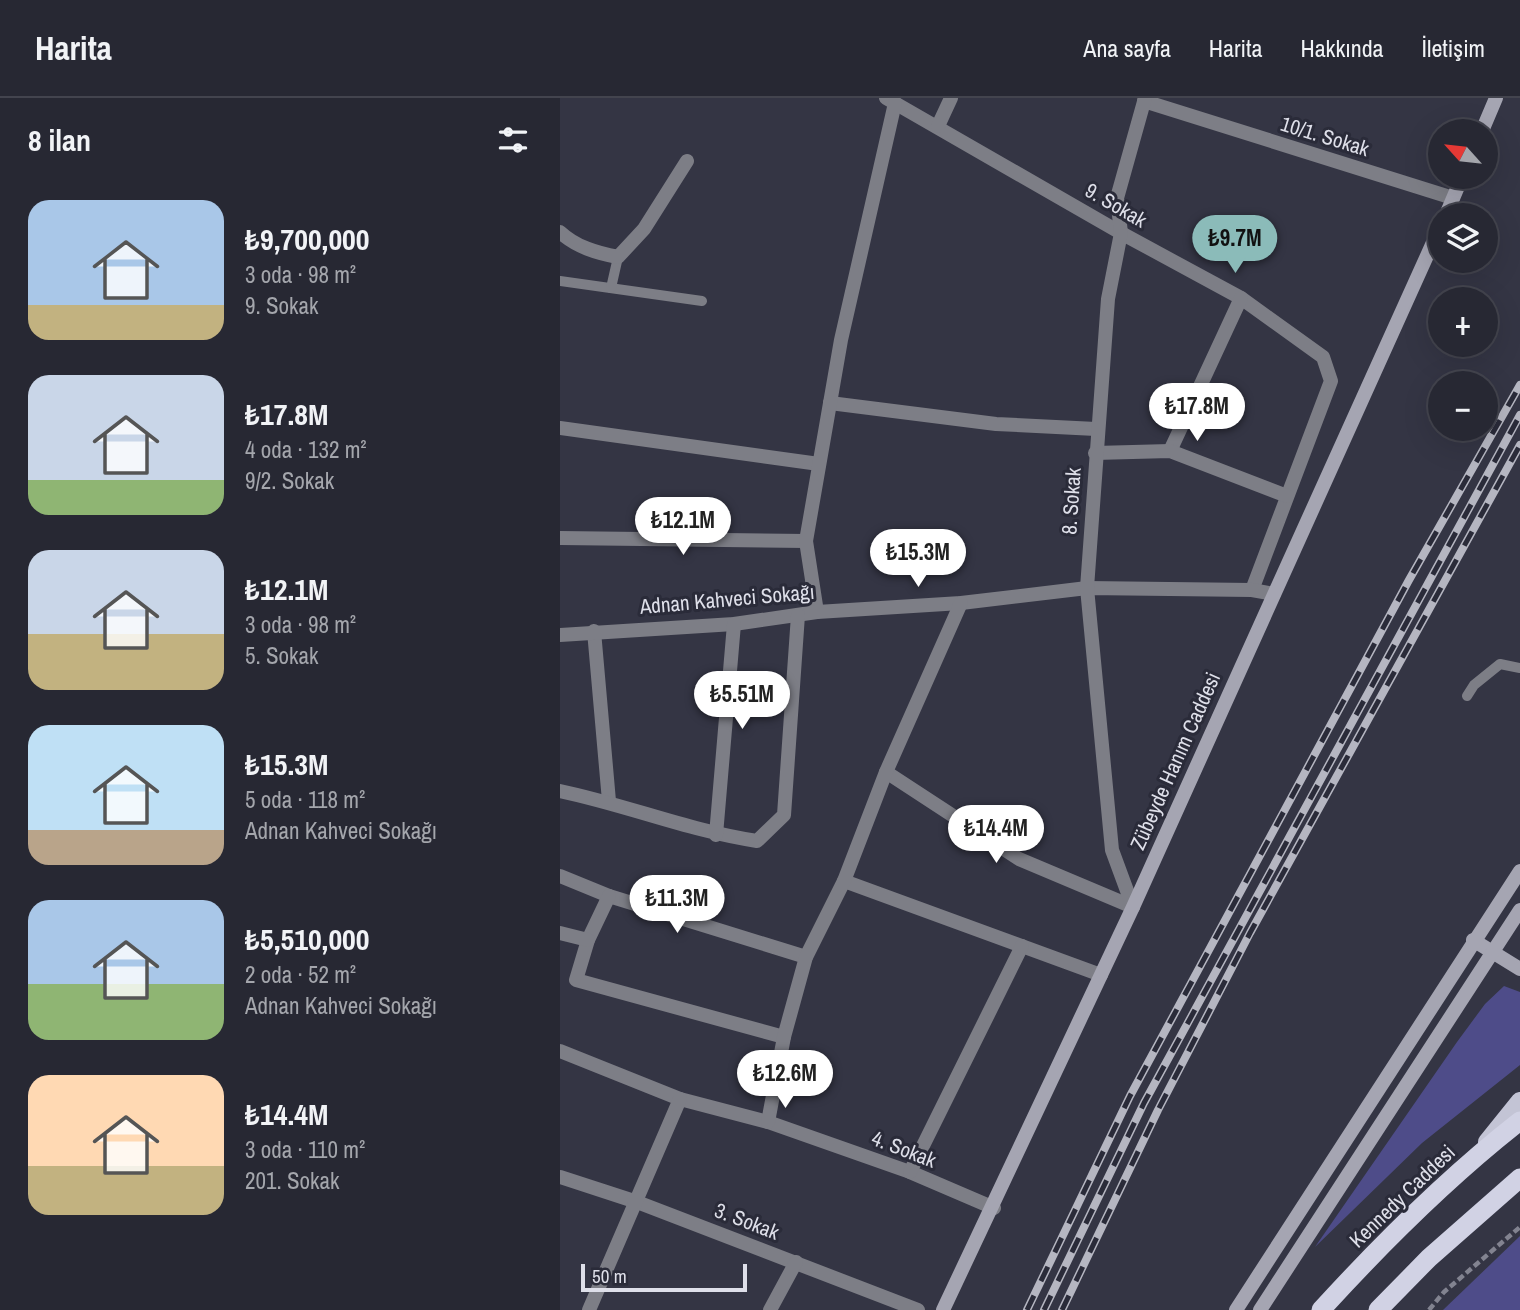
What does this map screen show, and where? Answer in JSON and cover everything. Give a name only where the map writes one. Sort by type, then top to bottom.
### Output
[{"type":"highway","name":"Kennedy Caddesi","points":[[1321,1310],[1387,1238],[1479,1153],[1520,1121]]},
{"type":"highway","points":[[1382,1307],[1429,1258],[1520,1178]]},
{"type":"main road","points":[[1487,119],[1496,98]]},
{"type":"main road","points":[[1451,203],[1457,189]]},
{"type":"main road","name":"Zübeyde Hanım Caddesi","points":[[943,1310],[994,1208],[1133,907],[1428,254]]},
{"type":"main road","points":[[1236,1310],[1520,871]]},
{"type":"main road","points":[[1260,1310],[1520,910]]},
{"type":"main road","points":[[1473,940],[1520,968]]},
{"type":"main road","points":[[1479,1153],[1520,1101]]},
{"type":"street","points":[[938,126],[951,98]]},
{"type":"street","name":"10/1. Sokak","points":[[1145,100],[1453,198]]},
{"type":"street","name":"8. Sokak","points":[[1133,907],[1112,850],[1087,588],[1096,429],[1108,299],[1121,233],[1116,198],[1145,100]]},
{"type":"street","points":[[817,612],[806,541],[830,403],[891,101]]},
{"type":"street","name":"9. Sokak","points":[[891,101],[1121,233],[1241,298],[1323,357],[1331,381],[1252,590]]},
{"type":"street","points":[[560,232],[568,240],[598,253],[618,257],[644,229],[687,161]]},
{"type":"street","points":[[1170,451],[1241,298]]},
{"type":"street","points":[[830,403],[996,424],[1096,429]]},
{"type":"street","points":[[560,428],[819,464]]},
{"type":"street","points":[[1095,453],[1170,451],[1287,496]]},
{"type":"street","points":[[560,538],[806,541]]},
{"type":"street","name":"Adnan Kahveci Sokağı","points":[[560,635],[734,624],[817,612],[961,603],[1087,588],[1252,590],[1274,594]]},
{"type":"street","points":[[768,1122],[784,1037],[806,957],[845,881],[886,772],[961,603]]},
{"type":"street","points":[[560,791],[609,801],[716,835],[757,841],[784,815],[798,615]]},
{"type":"street","points":[[716,835],[734,624]]},
{"type":"street","points":[[594,631],[609,801]]},
{"type":"street","points":[[886,772],[1019,859],[1133,907]]},
{"type":"street","points":[[560,876],[609,896],[806,957]]},
{"type":"street","points":[[845,881],[1101,975]]},
{"type":"street","points":[[609,896],[588,940],[576,980],[784,1037]]},
{"type":"street","points":[[560,933],[588,940]]},
{"type":"street","points":[[910,1172],[1021,946]]},
{"type":"street","name":"4. Sokak","points":[[560,1051],[680,1099],[768,1122],[910,1172],[994,1208]]},
{"type":"street","points":[[589,1310],[680,1099]]},
{"type":"street","name":"3. Sokak","points":[[560,1177],[637,1202],[918,1310]]},
{"type":"street","points":[[770,1310],[796,1262]]},
{"type":"lane","points":[[611,288],[618,257]]},
{"type":"lane","points":[[560,281],[702,301]]},
{"type":"lane","points":[[1467,696],[1474,685],[1500,664],[1520,668]]},
{"type":"path","points":[[1429,1310],[1444,1293],[1520,1227]]},
{"type":"shaded area","points":[[1504,986],[1520,992],[1520,1065],[1422,1143],[1315,1247],[1457,1042],[1485,1004]]},
{"type":"shaded area","points":[[1520,1236],[1520,1310],[1443,1310]]},
{"type":"railway","points":[[1027,1310],[1130,1096],[1409,580],[1520,385]]},
{"type":"railway","points":[[1044,1310],[1144,1103],[1520,415]]},
{"type":"railway","points":[[1062,1310],[1158,1110],[1250,933],[1520,445]]}]
